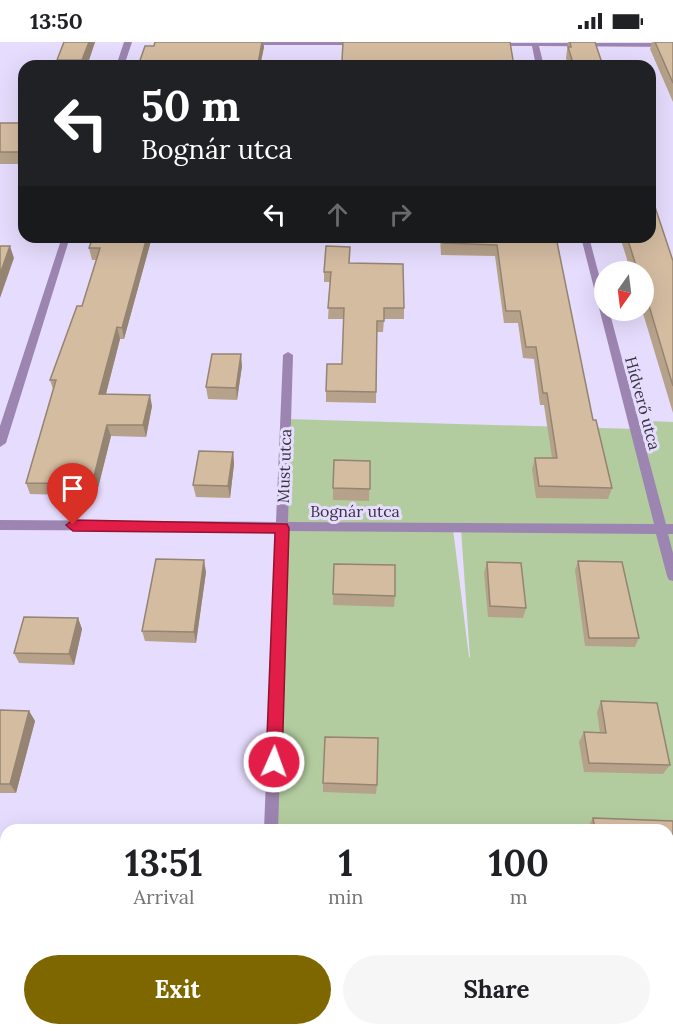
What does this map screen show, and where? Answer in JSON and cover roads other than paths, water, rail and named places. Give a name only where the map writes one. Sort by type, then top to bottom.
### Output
[{"type":"street","points":[[122,60],[128,42]]},
{"type":"street","points":[[236,42],[367,43]]},
{"type":"street","points":[[535,43],[539,60]]},
{"type":"street","points":[[487,44],[673,45]]},
{"type":"street","points":[[0,442],[64,243]]},
{"type":"street","name":"Hídverő utca","points":[[587,243],[667,529],[673,576]]},
{"type":"street","name":"Must utca","points":[[272,824],[288,355]]},
{"type":"street","name":"Bognár utca","points":[[0,525],[667,529]]}]
